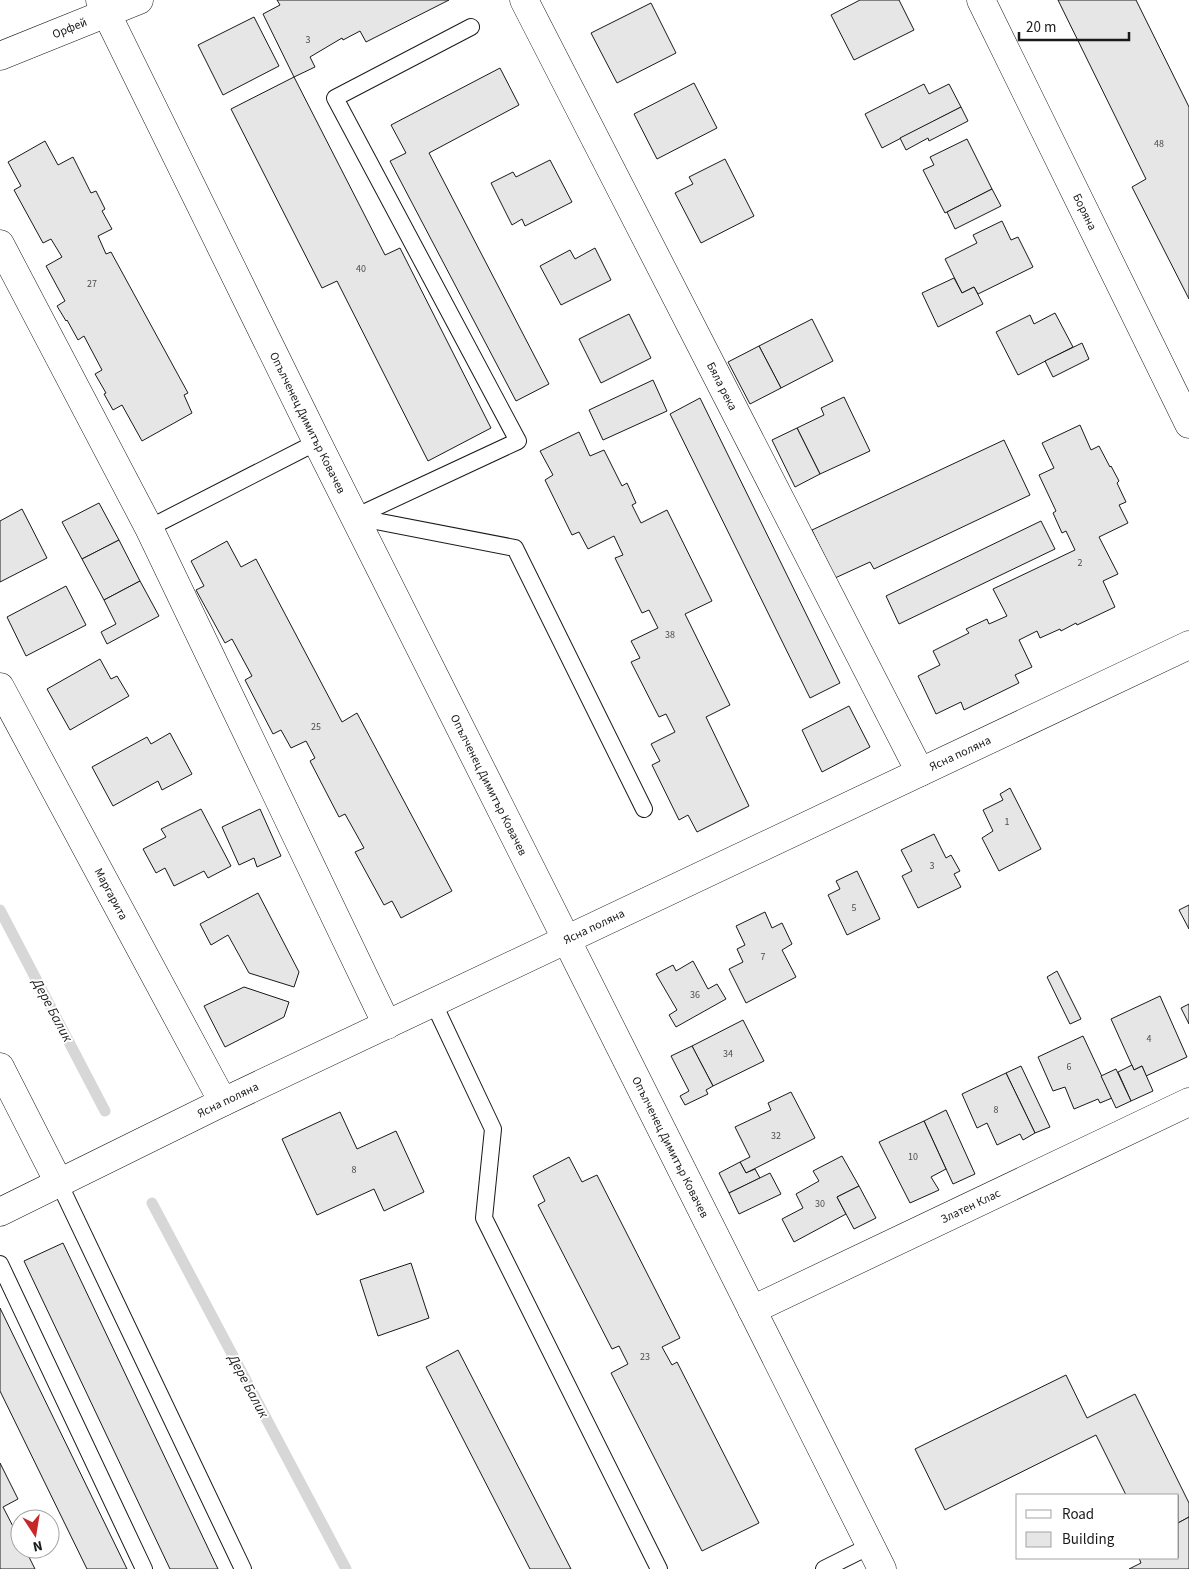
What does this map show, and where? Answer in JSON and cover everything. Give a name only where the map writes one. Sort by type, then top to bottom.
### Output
[{"type":"street","name":"Орфей","points":[[0,56],[103,7],[139,0]]},
{"type":"street","name":"Бяла река","points":[[524,0],[920,772]]},
{"type":"street","name":"Боряна","points":[[981,0],[1189,424]]},
{"type":"street","name":"Опълченец Димитър Ковачев","points":[[103,7],[317,442],[876,1558]]},
{"type":"street","points":[[0,244],[149,528],[388,1025]]},
{"type":"street","name":"Ясна поляна","points":[[0,1212],[223,1102],[1189,645]]},
{"type":"street","name":"Маргарита","points":[[0,687],[223,1102]]},
{"type":"street","points":[[0,1067],[59,1183]]},
{"type":"street","name":"Златен Клас","points":[[752,1310],[1189,1102]]},
{"type":"lane","points":[[355,518],[518,441],[335,98],[471,27]]},
{"type":"lane","points":[[149,528],[317,442]]},
{"type":"lane","points":[[355,518],[515,548],[644,810]]},
{"type":"lane","points":[[433,1002],[493,1129],[484,1218],[659,1569]]},
{"type":"lane","points":[[59,1183],[243,1569]]},
{"type":"lane","points":[[0,1264],[144,1569]]},
{"type":"lane","points":[[824,1569],[876,1558]]},
{"type":"building","points":[[277,0],[449,0],[366,42],[360,31],[343,40],[342,38],[310,57],[315,67],[294,77],[263,14],[280,5]]},
{"type":"building","points":[[860,0],[899,0],[914,30],[854,60],[831,15]]},
{"type":"building","points":[[1058,0],[1136,0],[1189,107],[1189,299],[1132,187],[1146,179]]},
{"type":"building","points":[[651,3],[676,53],[617,83],[591,33]]},
{"type":"building","points":[[254,17],[279,66],[223,95],[198,45]]},
{"type":"building","points":[[500,68],[519,105],[429,153],[549,384],[516,401],[390,161],[406,153],[391,125]]},
{"type":"building","points":[[294,77],[385,255],[400,248],[491,428],[428,461],[337,281],[322,288],[231,109]]},
{"type":"building","points":[[694,83],[717,128],[657,159],[634,114]]},
{"type":"building","points":[[924,84],[929,94],[949,84],[961,107],[882,148],[865,114]]},
{"type":"building","points":[[961,107],[968,121],[929,141],[928,138],[906,150],[900,138]]},
{"type":"building","points":[[967,139],[992,189],[945,213],[923,170],[934,165],[930,157]]},
{"type":"building","points":[[45,141],[58,165],[73,157],[91,193],[96,191],[105,209],[102,211],[112,229],[98,236],[106,254],[111,252],[188,393],[184,395],[192,413],[142,441],[122,405],[113,410],[95,374],[102,370],[84,336],[78,340],[57,306],[65,301],[46,266],[62,257],[51,239],[43,243],[14,190],[21,186],[8,162]]},
{"type":"building","points":[[725,159],[754,216],[701,243],[675,193],[693,184],[689,177]]},
{"type":"building","points":[[550,160],[572,202],[525,226],[522,219],[512,225],[491,183],[513,172],[516,177]]},
{"type":"building","points":[[992,189],[1001,206],[955,229],[947,212]]},
{"type":"building","points":[[1002,221],[1011,240],[1018,237],[1033,267],[978,294],[974,287],[962,293],[945,259],[977,243],[973,235]]},
{"type":"building","points":[[595,248],[611,280],[561,305],[540,266],[570,250],[575,259]]},
{"type":"building","points":[[954,278],[962,293],[974,287],[983,304],[938,327],[922,293]]},
{"type":"building","points":[[1055,313],[1073,347],[1018,375],[996,332],[1030,315],[1034,324]]},
{"type":"building","points":[[629,314],[651,358],[601,383],[579,339]]},
{"type":"building","points":[[812,319],[833,361],[781,388],[759,346]]},
{"type":"building","points":[[1082,343],[1089,359],[1053,377],[1045,361]]},
{"type":"building","points":[[759,346],[781,388],[750,404],[728,362]]},
{"type":"building","points":[[653,380],[667,411],[603,440],[589,410]]},
{"type":"building","points":[[844,397],[870,451],[820,474],[797,428],[824,415],[821,408]]},
{"type":"building","points":[[700,398],[840,683],[810,698],[670,414]]},
{"type":"building","points":[[1080,425],[1091,450],[1099,446],[1111,466],[1119,481],[1117,483],[1126,502],[1119,505],[1128,523],[1099,537],[1118,574],[1103,581],[1115,607],[1061,631],[1060,629],[1040,638],[1037,631],[1019,640],[1032,667],[1015,675],[1019,683],[964,710],[961,702],[936,714],[918,676],[940,665],[933,651],[969,633],[966,629],[987,619],[989,624],[1007,616],[993,589],[1075,550],[1066,531],[1062,533],[1053,513],[1056,511],[1039,475],[1054,468],[1042,443]]},
{"type":"building","points":[[797,428],[820,474],[795,487],[772,440]]},
{"type":"building","points":[[579,432],[590,456],[604,450],[622,486],[627,483],[636,503],[632,505],[641,523],[667,510],[712,601],[685,614],[730,705],[706,717],[749,806],[697,832],[688,815],[679,820],[652,765],[660,761],[651,744],[675,732],[666,714],[659,717],[631,662],[640,658],[631,641],[658,628],[649,610],[642,613],[615,558],[623,555],[614,536],[588,549],[579,532],[572,535],[545,480],[553,475],[540,451]]},
{"type":"building","points":[[1004,440],[1030,495],[874,569],[870,562],[835,578],[812,530]]},
{"type":"building","points":[[99,503],[119,540],[82,559],[62,522]]},
{"type":"building","points":[[22,509],[47,558],[0,582],[0,521]]},
{"type":"building","points":[[1041,521],[1055,549],[899,624],[886,596]]},
{"type":"building","points":[[119,540],[140,581],[104,600],[82,559]]},
{"type":"building","points":[[227,541],[241,567],[256,559],[342,722],[357,713],[452,891],[401,918],[392,901],[384,905],[355,852],[364,848],[345,814],[339,817],[310,761],[315,758],[306,741],[291,748],[281,730],[273,734],[245,680],[252,676],[232,639],[225,643],[196,590],[204,586],[191,561]]},
{"type":"building","points":[[140,581],[159,616],[107,644],[101,632],[116,624],[104,600]]},
{"type":"building","points":[[66,586],[86,625],[26,656],[7,617]]},
{"type":"building","points":[[100,659],[111,679],[117,676],[129,696],[70,730],[47,689]]},
{"type":"building","points":[[849,706],[870,747],[822,772],[802,730]]},
{"type":"building","points":[[170,733],[192,774],[162,790],[158,781],[113,806],[92,767],[147,737],[151,744]]},
{"type":"building","points":[[1010,788],[1041,849],[999,871],[982,838],[993,831],[983,810],[1003,800],[1000,794]]},
{"type":"building","points":[[201,809],[231,866],[208,878],[204,871],[174,886],[165,868],[156,873],[143,849],[166,837],[161,829]]},
{"type":"building","points":[[260,809],[281,856],[257,867],[254,858],[239,865],[222,827]]},
{"type":"building","points":[[934,834],[946,858],[951,855],[960,871],[954,874],[961,887],[918,908],[902,876],[912,871],[901,850]]},
{"type":"building","points":[[857,871],[880,919],[847,935],[828,895],[840,889],[836,881]]},
{"type":"building","points":[[258,893],[299,972],[294,987],[249,973],[228,935],[211,945],[200,924]]},
{"type":"building","points":[[1189,905],[1189,929],[1179,910]]},
{"type":"building","points":[[765,912],[772,928],[782,923],[792,944],[782,950],[796,977],[746,1003],[729,969],[743,962],[737,949],[745,945],[736,926]]},
{"type":"building","points":[[693,961],[708,989],[717,984],[726,999],[676,1027],[669,1015],[677,1010],[656,974],[673,965],[676,971]]},
{"type":"building","points":[[1057,971],[1081,1019],[1070,1024],[1047,977]]},
{"type":"building","points":[[244,987],[289,1002],[284,1017],[225,1047],[204,1006]]},
{"type":"building","points":[[1160,996],[1187,1057],[1146,1076],[1142,1066],[1134,1070],[1111,1019]]},
{"type":"building","points":[[1189,1004],[1189,1024],[1181,1008]]},
{"type":"building","points":[[743,1020],[764,1061],[713,1086],[692,1046]]},
{"type":"building","points":[[1083,1036],[1112,1098],[1100,1103],[1098,1099],[1074,1109],[1065,1087],[1053,1091],[1038,1057]]},
{"type":"building","points":[[692,1046],[713,1086],[706,1090],[708,1094],[685,1105],[680,1096],[689,1091],[671,1056]]},
{"type":"building","points":[[1132,1065],[1134,1070],[1142,1066],[1153,1091],[1131,1101],[1118,1072]]},
{"type":"building","points":[[1021,1066],[1050,1127],[1035,1133],[1006,1073]]},
{"type":"building","points":[[1116,1069],[1131,1101],[1116,1108],[1101,1076]]},
{"type":"building","points":[[1006,1073],[1035,1133],[1023,1140],[1020,1134],[997,1145],[987,1123],[977,1128],[962,1094]]},
{"type":"building","points":[[791,1092],[815,1138],[746,1173],[740,1162],[750,1157],[735,1127],[771,1110],[768,1103]]},
{"type":"building","points":[[946,1110],[975,1174],[953,1184],[924,1121]]},
{"type":"building","points":[[340,1112],[357,1149],[396,1131],[424,1192],[384,1211],[374,1189],[317,1215],[282,1139]]},
{"type":"building","points":[[924,1121],[946,1169],[931,1177],[939,1190],[910,1203],[879,1142]]},
{"type":"building","points":[[842,1156],[859,1186],[837,1197],[846,1214],[794,1242],[782,1219],[803,1208],[796,1194],[819,1181],[813,1171]]},
{"type":"building","points":[[569,1157],[582,1182],[597,1175],[680,1338],[662,1347],[672,1365],[677,1362],[759,1523],[702,1551],[611,1373],[628,1364],[619,1346],[612,1349],[538,1205],[545,1201],[533,1176]]},
{"type":"building","points":[[740,1162],[746,1173],[755,1169],[760,1178],[729,1193],[719,1173]]},
{"type":"building","points":[[770,1173],[781,1194],[739,1214],[729,1193]]},
{"type":"building","points":[[859,1186],[876,1218],[854,1229],[837,1197]]},
{"type":"building","points":[[63,1243],[218,1569],[170,1569],[24,1261]]},
{"type":"building","points":[[411,1263],[429,1318],[378,1336],[360,1280]]},
{"type":"building","points":[[0,1308],[127,1569],[87,1569],[60,1514],[60,1509],[58,1509],[0,1391]]},
{"type":"building","points":[[458,1350],[571,1569],[530,1569],[426,1367]]},
{"type":"building","points":[[1066,1375],[1087,1418],[1135,1394],[1189,1503],[1189,1517],[1179,1522],[1179,1494],[1126,1494],[1096,1435],[945,1510],[915,1449]]},
{"type":"building","points":[[0,1463],[18,1499],[3,1507],[10,1521],[10,1559],[30,1559],[35,1569],[0,1569]]},
{"type":"building","points":[[1189,1517],[1189,1569],[1129,1569],[1141,1563],[1139,1559],[1179,1559],[1179,1522]]},
{"type":"waterway","name":"Дере Балик","points":[[0,910],[105,1111]]},
{"type":"waterway","name":"Дере Балик","points":[[152,1203],[346,1569]]}]
